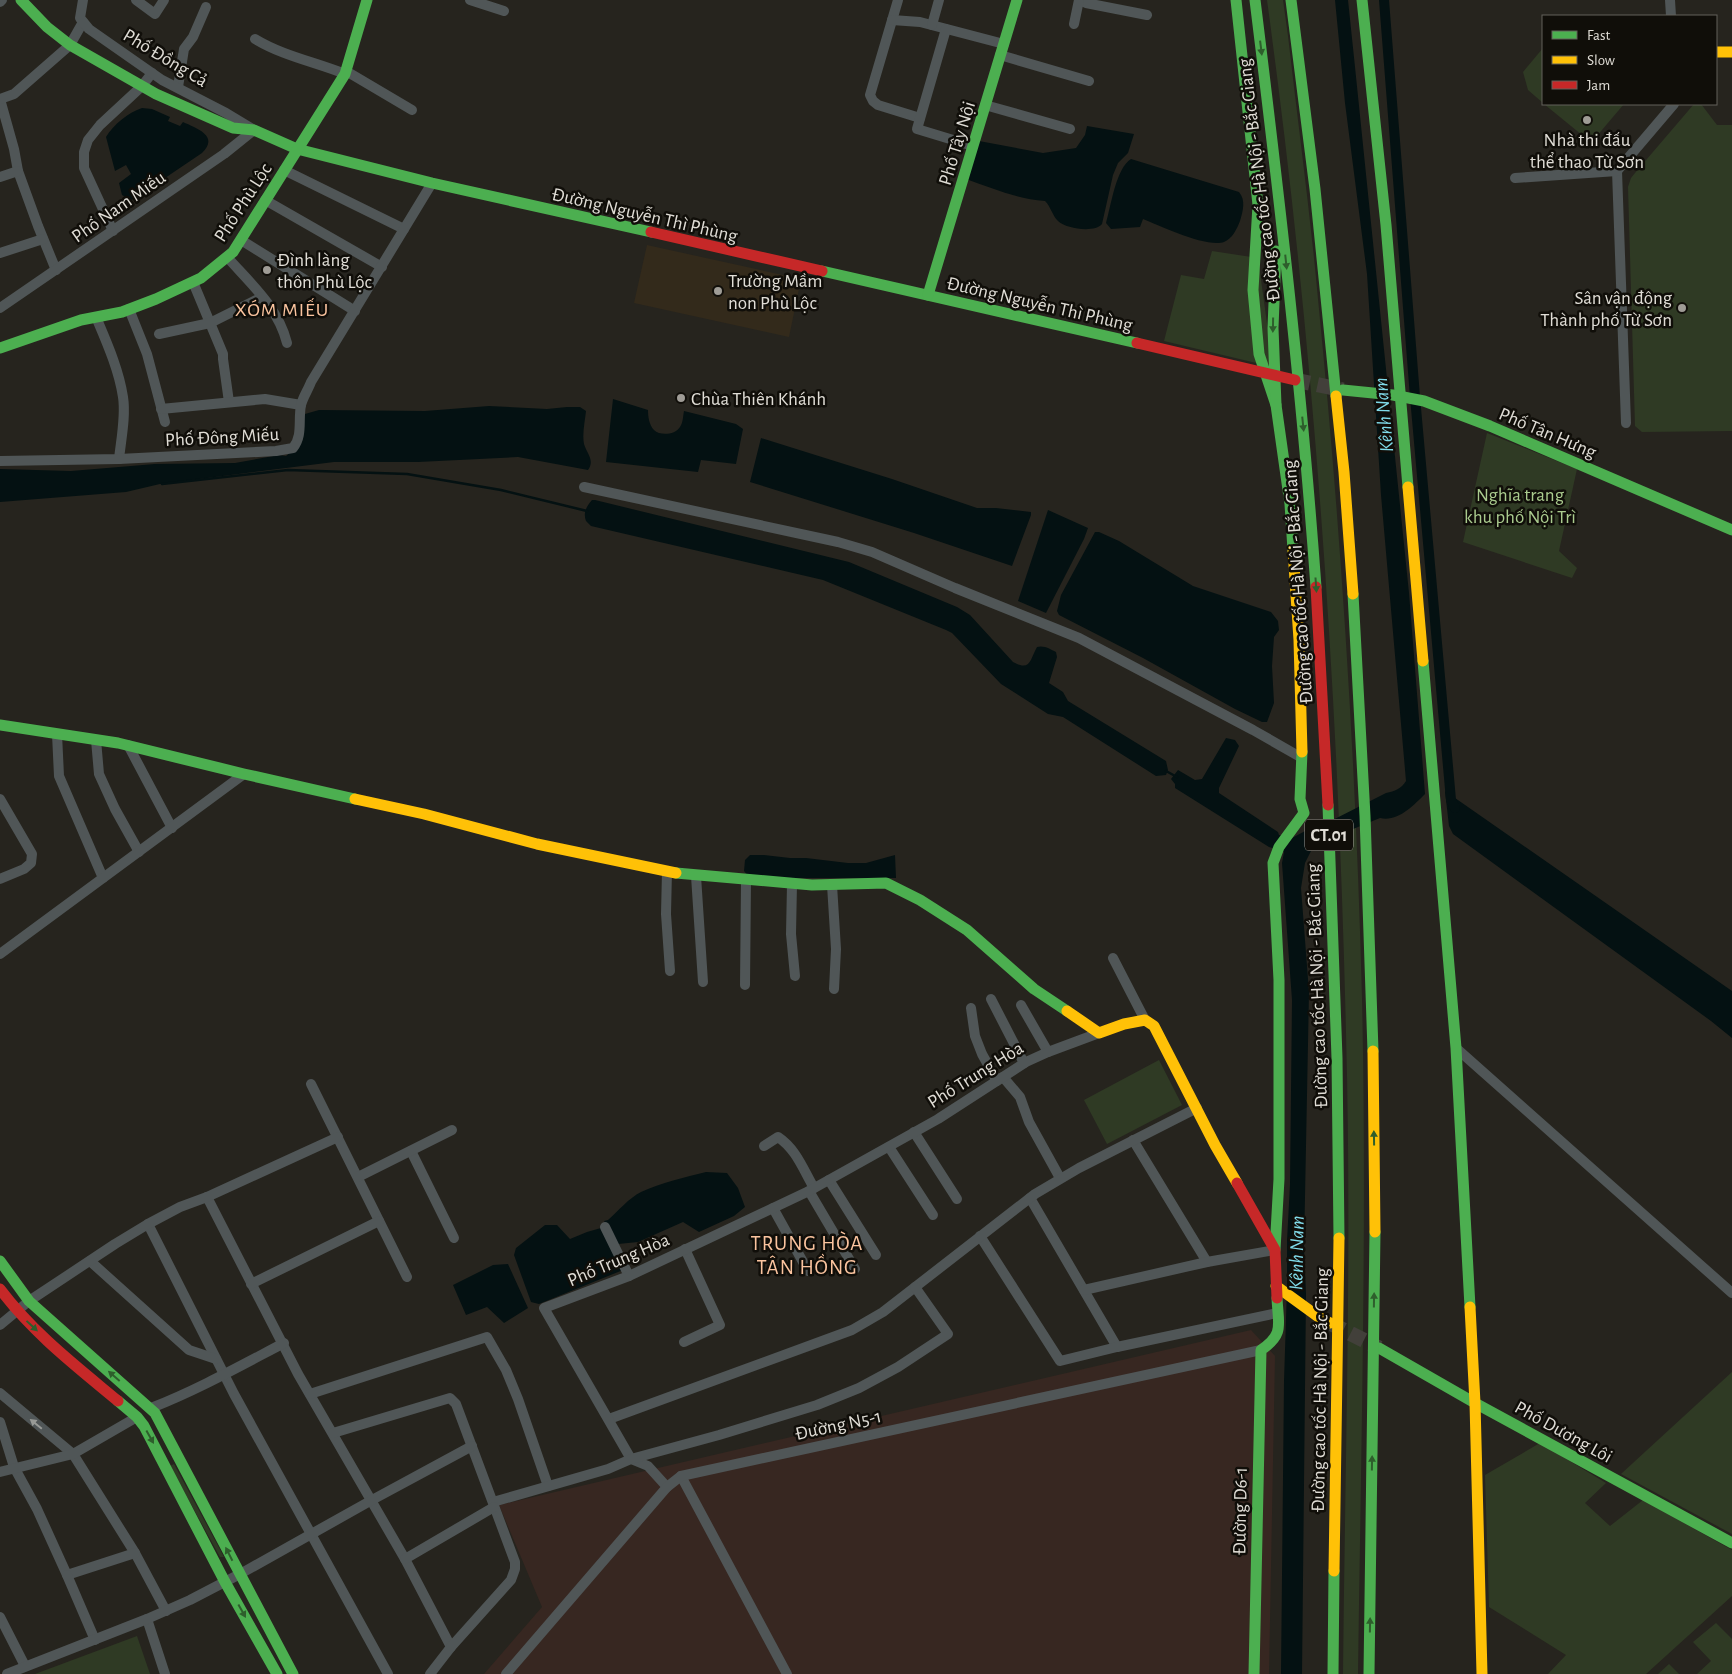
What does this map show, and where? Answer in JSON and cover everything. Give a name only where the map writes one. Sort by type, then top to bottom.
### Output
[{"type":"main road","name":"Đường Nguyễn Thì Phùng","points":[[22,0],[47,27],[70,45],[142,86],[233,128],[254,130],[297,149],[432,183],[1295,380]]},
{"type":"main road","name":"Phố Phù Lộc","points":[[0,348],[44,332],[156,300],[201,278],[233,252],[345,73],[367,0]]},
{"type":"main road","name":"Phố Tây Nội","points":[[928,295],[1017,0]]},
{"type":"main road","points":[[1236,0],[1258,205],[1253,290],[1259,354],[1270,374]]},
{"type":"main road","name":"Đường cao tốc Hà Nội - Bắc Giang","points":[[1255,0],[1279,194],[1308,476],[1320,640],[1329,818],[1339,1228],[1333,1674]]},
{"type":"main road","name":"CT.01","points":[[1291,0],[1315,189],[1344,472],[1356,638],[1365,816],[1373,1057],[1375,1227],[1370,1674]]},
{"type":"main road","points":[[1362,0],[1386,225],[1456,1048],[1475,1402],[1482,1674]]},
{"type":"main road","points":[[1717,52],[1732,52]]},
{"type":"main road","points":[[1261,1350],[1273,1342],[1278,1334],[1275,1250],[1279,1179],[1279,980],[1273,881],[1274,863],[1279,847],[1304,815],[1300,799],[1302,758],[1299,640],[1290,514],[1276,405],[1270,374],[1276,243],[1263,67]]},
{"type":"main road","name":"Phố Tân Hưng","points":[[1343,390],[1424,400],[1490,426],[1732,530]]},
{"type":"main road","points":[[0,725],[128,746],[424,814],[537,844],[666,871],[696,876],[792,884],[886,883],[920,900],[967,930],[1034,989],[1099,1034]]},
{"type":"main road","points":[[1144,1020],[1154,1026],[1215,1145],[1275,1250]]},
{"type":"main road","name":"Phố Trung Hòa","points":[[1099,1034],[1124,1024],[1144,1020]]},
{"type":"main road","points":[[0,1261],[29,1301],[62,1332],[151,1408],[172,1442],[294,1674]]},
{"type":"main road","points":[[1276,1286],[1325,1320]]},
{"type":"main road","points":[[0,1289],[16,1311],[137,1417],[159,1453],[225,1582],[277,1674]]},
{"type":"main road","name":"Phố Dương Lôi","points":[[1379,1348],[1732,1543]]},
{"type":"main road","name":"Đường D6-1","points":[[1254,1674],[1261,1350]]},
{"type":"main road","points":[[137,1417],[151,1408]]},
{"type":"street","points":[[56,270],[18,171],[0,99],[14,94],[70,45],[83,22],[80,18],[83,0]]},
{"type":"street","points":[[136,0],[155,14],[164,0]]},
{"type":"street","points":[[470,0],[504,11]]},
{"type":"street","points":[[898,0],[870,96],[878,105],[920,118]]},
{"type":"street","points":[[932,25],[939,0]]},
{"type":"street","points":[[1074,24],[1079,0],[1096,2],[1147,15]]},
{"type":"street","points":[[1670,0],[1671,15]]},
{"type":"street","points":[[178,87],[184,49],[193,37],[206,7]]},
{"type":"street","points":[[892,20],[920,22],[946,29],[1089,81]]},
{"type":"street","name":"Phố Đồng Cả","points":[[83,22],[89,30],[152,73],[254,130]]},
{"type":"street","points":[[946,29],[917,129],[973,146]]},
{"type":"street","points":[[255,39],[286,55],[345,73],[412,110]]},
{"type":"street","points":[[113,230],[84,168],[84,152],[88,140],[100,124],[142,86],[152,73]]},
{"type":"street","points":[[985,105],[1070,129]]},
{"type":"street","points":[[1626,424],[1616,171],[1673,105]]},
{"type":"street","name":"Phố Nam Miếu","points":[[0,308],[224,154],[254,130]]},
{"type":"street","points":[[284,170],[404,229]]},
{"type":"street","points":[[0,177],[18,171]]},
{"type":"street","points":[[1515,178],[1616,171]]},
{"type":"street","name":"Phố Đông Miếu","points":[[0,461],[120,459],[289,450],[294,447],[298,440],[301,405],[315,375],[432,183]]},
{"type":"street","points":[[265,200],[382,267]]},
{"type":"street","points":[[0,253],[43,239]]},
{"type":"street","points":[[241,240],[354,311]]},
{"type":"street","points":[[227,257],[276,314],[283,327],[287,343]]},
{"type":"street","points":[[193,282],[224,354],[223,360],[229,402]]},
{"type":"street","points":[[158,334],[210,323],[262,297]]},
{"type":"street","points":[[129,309],[147,354],[165,422]]},
{"type":"street","points":[[96,317],[111,354],[123,397],[124,412],[120,459]]},
{"type":"street","points":[[161,409],[265,399],[301,405]]},
{"type":"street","points":[[584,487],[838,542],[872,552],[1079,638],[1302,758]]},
{"type":"street","points":[[56,734],[59,776],[103,878]]},
{"type":"street","points":[[96,740],[99,774],[105,790],[139,852]]},
{"type":"street","points":[[128,746],[172,828]]},
{"type":"street","points":[[0,954],[244,774]]},
{"type":"street","points":[[0,799],[32,854],[31,863],[24,869],[0,878]]},
{"type":"street","points":[[666,871],[666,928],[670,971]]},
{"type":"street","points":[[696,876],[704,982]]},
{"type":"street","points":[[745,985],[746,880]]},
{"type":"street","points":[[792,884],[791,934],[795,976]]},
{"type":"street","points":[[832,885],[836,949],[834,989]]},
{"type":"street","points":[[1113,958],[1144,1020]]},
{"type":"street","points":[[991,999],[1024,1063]]},
{"type":"street","points":[[1021,1005],[1048,1052]]},
{"type":"street","points":[[971,1008],[975,1036],[982,1054],[1000,1079],[1020,1097],[1029,1122],[1060,1178]]},
{"type":"street","name":"Phố Trung Hòa","points":[[609,1419],[544,1308],[629,1276],[812,1190],[914,1132],[1024,1063],[1048,1052],[1099,1034]]},
{"type":"street","points":[[1456,1048],[1732,1293]]},
{"type":"street","points":[[312,1084],[407,1277]]},
{"type":"street","points":[[667,1487],[648,1466],[631,1459],[609,1419],[852,1330],[883,1312],[1030,1198],[1060,1178],[1197,1108]]},
{"type":"street","points":[[358,1177],[452,1130]]},
{"type":"street","points":[[914,1132],[957,1199]]},
{"type":"street","points":[[0,1326],[29,1301],[148,1224],[180,1207],[207,1197],[338,1137]]},
{"type":"street","points":[[764,1146],[778,1137],[792,1148],[812,1190],[855,1269]]},
{"type":"street","points":[[1133,1140],[1207,1262]]},
{"type":"street","points":[[889,1146],[934,1215]]},
{"type":"street","points":[[411,1151],[454,1238]]},
{"type":"street","points":[[829,1180],[876,1255]]},
{"type":"street","points":[[207,1197],[266,1314],[405,1559],[451,1647]]},
{"type":"street","points":[[1030,1198],[1117,1347]]},
{"type":"street","points":[[773,1208],[808,1271]]},
{"type":"street","points":[[251,1284],[379,1221]]},
{"type":"street","points":[[148,1224],[216,1359],[388,1674]]},
{"type":"street","points":[[607,1231],[629,1276]]},
{"type":"street","points":[[980,1236],[1060,1361],[1277,1313]]},
{"type":"street","points":[[684,1342],[720,1325],[685,1249]]},
{"type":"street","points":[[1084,1290],[1207,1262],[1275,1250]]},
{"type":"street","points":[[90,1260],[189,1350],[216,1359]]},
{"type":"street","points":[[405,1559],[493,1505],[548,1486],[608,1469],[631,1459],[817,1405],[859,1388],[948,1334],[915,1287]]},
{"type":"street","points":[[310,1394],[487,1336],[506,1370],[518,1399],[548,1486]]},
{"type":"street","points":[[151,1408],[175,1398],[284,1343]]},
{"type":"street","name":"Đường N5-1","points":[[506,1674],[667,1487],[681,1476],[1261,1350]]},
{"type":"street","points":[[0,1393],[73,1454],[135,1553],[166,1610]]},
{"type":"street","points":[[333,1433],[450,1398],[456,1404],[515,1562],[515,1569],[511,1580],[451,1647],[430,1674]]},
{"type":"street","points":[[0,1472],[73,1454],[137,1417]]},
{"type":"street","points":[[0,1422],[14,1468],[37,1508],[95,1640]]},
{"type":"street","points":[[7,1674],[147,1619],[225,1582],[472,1446]]},
{"type":"street","points":[[681,1476],[787,1674]]},
{"type":"street","points":[[67,1575],[135,1553]]},
{"type":"street","points":[[0,1617],[25,1666]]},
{"type":"street","points":[[147,1619],[165,1674]]},
{"type":"shaded area","name":"Trường Mầm non Phù Lộc","points":[[647,245],[801,279],[789,337],[634,303]]},
{"type":"shaded area","points":[[1251,1330],[1275,1356],[1269,1674],[484,1674],[542,1607],[499,1505]]},
{"type":"green space","points":[[1267,0],[1283,0],[1308,200],[1334,473],[1352,736],[1362,998],[1364,1167],[1358,1674],[1343,1674],[1348,1113],[1337,774],[1330,645],[1311,387],[1284,129]]},
{"type":"green space","name":"Nhà thi đấu thể thao Từ Sơn","points":[[1542,49],[1542,102],[1528,90],[1523,72]]},
{"type":"green space","name":"Nhà thi đấu thể thao Từ Sơn","points":[[1545,105],[1623,105],[1596,137],[1582,135]]},
{"type":"green space","name":"Sân vận động Thành phố Từ Sơn","points":[[1693,105],[1702,105],[1717,125],[1732,125],[1732,431],[1642,432],[1635,426],[1628,187],[1631,178]]},
{"type":"green space","points":[[1212,251],[1258,258],[1273,367],[1164,341],[1181,275],[1204,279]]},
{"type":"green space","name":"Nghĩa trang khu phố Nội Trì","points":[[1487,433],[1577,469],[1559,551],[1577,568],[1572,578],[1463,542]]},
{"type":"green space","points":[[1159,1060],[1182,1105],[1107,1144],[1084,1100]]},
{"type":"green space","points":[[1732,1372],[1732,1534],[1621,1474]]},
{"type":"green space","points":[[1540,1443],[1606,1483],[1585,1503],[1610,1526],[1643,1500],[1732,1550],[1732,1596],[1646,1674],[1548,1674],[1566,1655],[1489,1607],[1485,1475]]},
{"type":"green space","points":[[174,1464],[224,1557],[220,1557],[170,1466]]},
{"type":"green space","points":[[1716,1623],[1732,1639],[1732,1674],[1697,1674],[1711,1661],[1693,1642]]},
{"type":"green space","points":[[137,1636],[150,1674],[35,1674]]},
{"type":"green space","points":[[1669,1664],[1679,1674],[1658,1674]]},
{"type":"water","name":"Kênh Nam","points":[[1335,0],[1348,0],[1409,593],[1425,794],[1405,812],[1393,818],[1380,818],[1314,845],[1305,863],[1301,888],[1309,992],[1304,1248],[1306,1294],[1302,1674],[1281,1674],[1284,1381],[1290,1184],[1292,1000],[1282,863],[1284,852],[1269,847],[1175,788],[1175,784],[1171,779],[1178,770],[1195,780],[1202,779],[1226,738],[1235,740],[1239,746],[1219,788],[1219,793],[1278,832],[1279,835],[1292,838],[1307,830],[1311,831],[1386,793],[1398,789],[1406,781],[1381,495],[1367,274],[1345,103]]},
{"type":"water","points":[[142,108],[152,109],[170,117],[168,121],[180,126],[183,122],[194,127],[204,133],[208,142],[207,147],[202,153],[130,200],[122,195],[119,183],[131,174],[126,165],[115,171],[106,137],[122,120]]},
{"type":"water","points":[[1087,126],[1134,134],[1128,153],[1118,163],[1113,175],[1102,224],[1098,227],[1080,229],[1067,226],[1058,221],[1045,201],[1015,196],[966,179],[979,141],[1043,153],[1076,148],[1085,135]]},
{"type":"water","points":[[1131,159],[1239,192],[1243,198],[1243,210],[1234,233],[1224,242],[1207,242],[1143,219],[1140,227],[1111,229],[1106,223],[1115,188],[1121,170]]},
{"type":"water","points":[[613,399],[648,410],[651,426],[660,433],[667,434],[678,430],[682,424],[684,411],[736,424],[743,429],[736,464],[701,460],[698,472],[606,462]]},
{"type":"water","points":[[489,406],[547,409],[580,407],[586,411],[583,436],[584,444],[591,460],[588,470],[518,457],[418,462],[334,462],[160,484],[126,492],[0,502],[0,469],[71,471],[155,464],[235,463],[279,455],[286,456],[292,451],[305,414],[319,410],[425,411]]},
{"type":"water","points":[[761,438],[977,508],[1031,512],[1012,566],[914,533],[750,482]]},
{"type":"water","points":[[592,500],[849,562],[957,607],[970,615],[1013,662],[1019,665],[1023,666],[1029,663],[1037,647],[1056,652],[1057,657],[1049,683],[1063,692],[1068,701],[1166,761],[1168,770],[1166,775],[1156,776],[1063,717],[1048,714],[1001,684],[952,633],[946,630],[823,580],[591,526],[586,521],[585,513]]},
{"type":"water","points":[[1048,510],[1088,528],[1046,613],[1018,601]]},
{"type":"water","points":[[1095,532],[1119,541],[1193,586],[1271,612],[1278,621],[1279,630],[1274,637],[1272,666],[1274,703],[1267,722],[1262,722],[1235,709],[1143,658],[1059,615],[1057,611],[1061,595]]},
{"type":"water","points":[[1445,791],[1732,991],[1732,1038],[1453,834],[1449,826]]},
{"type":"water","points":[[750,855],[866,863],[895,855],[896,878],[750,878],[744,871],[745,860]]},
{"type":"water","points":[[706,1172],[727,1173],[738,1188],[745,1207],[734,1216],[699,1232],[683,1222],[638,1242],[618,1244],[604,1221],[608,1220],[628,1201],[641,1192],[657,1186]]},
{"type":"water","points":[[545,1225],[557,1225],[570,1239],[601,1228],[623,1270],[539,1304],[531,1302],[514,1255],[516,1248]]},
{"type":"water","points":[[508,1264],[528,1308],[504,1323],[487,1307],[466,1315],[453,1285],[493,1265]]},
{"type":"waterway","points":[[1384,0],[1415,397],[1451,800],[1455,808]]},
{"type":"waterway","points":[[162,484],[288,470],[407,474],[501,490],[587,511]]},
{"type":"waterway","points":[[1166,771],[1177,777]]},
{"type":"tunnel","points":[[1295,380],[1343,390]]},
{"type":"tunnel","points":[[1330,1323],[1379,1348]]},
{"type":"traffic: fast","points":[[21,0],[47,27],[70,45],[156,94],[233,128],[254,130],[297,149],[432,183],[651,232]]},
{"type":"traffic: fast","points":[[0,348],[81,320],[122,312],[156,299],[201,278],[233,252],[345,74],[367,0]]},
{"type":"traffic: fast","points":[[928,295],[1017,0]]},
{"type":"traffic: fast","points":[[1236,0],[1258,205],[1253,290],[1259,354],[1276,405],[1290,504],[1293,550]]},
{"type":"traffic: fast","points":[[1255,0],[1289,293],[1316,587]]},
{"type":"traffic: fast","points":[[1291,0],[1315,189],[1336,396]]},
{"type":"traffic: fast","points":[[1362,0],[1386,225],[1408,487]]},
{"type":"traffic: fast","points":[[1276,251],[1273,328],[1276,405]]},
{"type":"traffic: fast","points":[[822,271],[1137,343]]},
{"type":"traffic: fast","points":[[1343,390],[1393,395],[1424,401],[1490,426],[1732,530]]},
{"type":"traffic: fast","points":[[1353,594],[1365,816],[1373,1051]]},
{"type":"traffic: fast","points":[[1423,661],[1456,1048],[1470,1307]]},
{"type":"traffic: fast","points":[[0,725],[118,743],[355,799]]},
{"type":"traffic: fast","points":[[1275,1250],[1279,1179],[1279,980],[1273,863],[1279,847],[1304,813],[1300,799],[1302,752]]},
{"type":"traffic: fast","points":[[1328,805],[1337,1058],[1339,1238]]},
{"type":"traffic: fast","points":[[676,873],[812,885],[886,883],[920,900],[967,930],[1034,989],[1067,1011]]},
{"type":"traffic: fast","points":[[1369,1674],[1375,1232]]},
{"type":"traffic: fast","points":[[0,1261],[29,1301],[155,1413],[293,1674]]},
{"type":"traffic: fast","points":[[1254,1674],[1261,1350],[1274,1339],[1277,1333],[1279,1322],[1277,1298]]},
{"type":"traffic: fast","points":[[1379,1348],[1475,1403],[1732,1543]]},
{"type":"traffic: fast","points":[[118,1401],[137,1417],[144,1426],[225,1582],[277,1674]]},
{"type":"traffic: fast","points":[[1333,1674],[1334,1571]]},
{"type":"traffic: slow","points":[[1717,52],[1732,52]]},
{"type":"traffic: slow","points":[[1336,396],[1353,594]]},
{"type":"traffic: slow","points":[[1408,487],[1423,661]]},
{"type":"traffic: slow","points":[[1293,550],[1299,640],[1302,752]]},
{"type":"traffic: slow","points":[[355,799],[424,814],[537,844],[676,873]]},
{"type":"traffic: slow","points":[[1067,1011],[1099,1033],[1124,1024],[1145,1020],[1154,1026],[1215,1145],[1237,1183]]},
{"type":"traffic: slow","points":[[1373,1051],[1375,1232]]},
{"type":"traffic: slow","points":[[1334,1571],[1339,1238]]},
{"type":"traffic: slow","points":[[1276,1286],[1320,1318],[1330,1323]]},
{"type":"traffic: slow","points":[[1470,1307],[1475,1403],[1482,1674]]},
{"type":"traffic: jam","points":[[651,232],[822,271]]},
{"type":"traffic: jam","points":[[1137,343],[1295,380]]},
{"type":"traffic: jam","points":[[1316,587],[1328,805]]},
{"type":"traffic: jam","points":[[1237,1183],[1275,1250],[1277,1298]]},
{"type":"traffic: jam","points":[[0,1289],[41,1335],[118,1401]]},
{"type":"place","name":"Nhà thi đấu thể thao Từ Sơn","points":[[1587,120]]},
{"type":"place","name":"Đình làng thôn Phù Lộc","points":[[267,270]]},
{"type":"place","name":"Trường Mầm non Phù Lộc","points":[[718,291]]},
{"type":"place","name":"Sân vận động Thành phố Từ Sơn","points":[[1682,308]]},
{"type":"place","name":"Chùa Thiên Khánh","points":[[681,398]]},
{"type":"district","name":"XÓM MIẾU","points":[[282,309]]},
{"type":"district","name":"TRUNG HÒA TÂN HỒNG","points":[[807,1255]]}]
